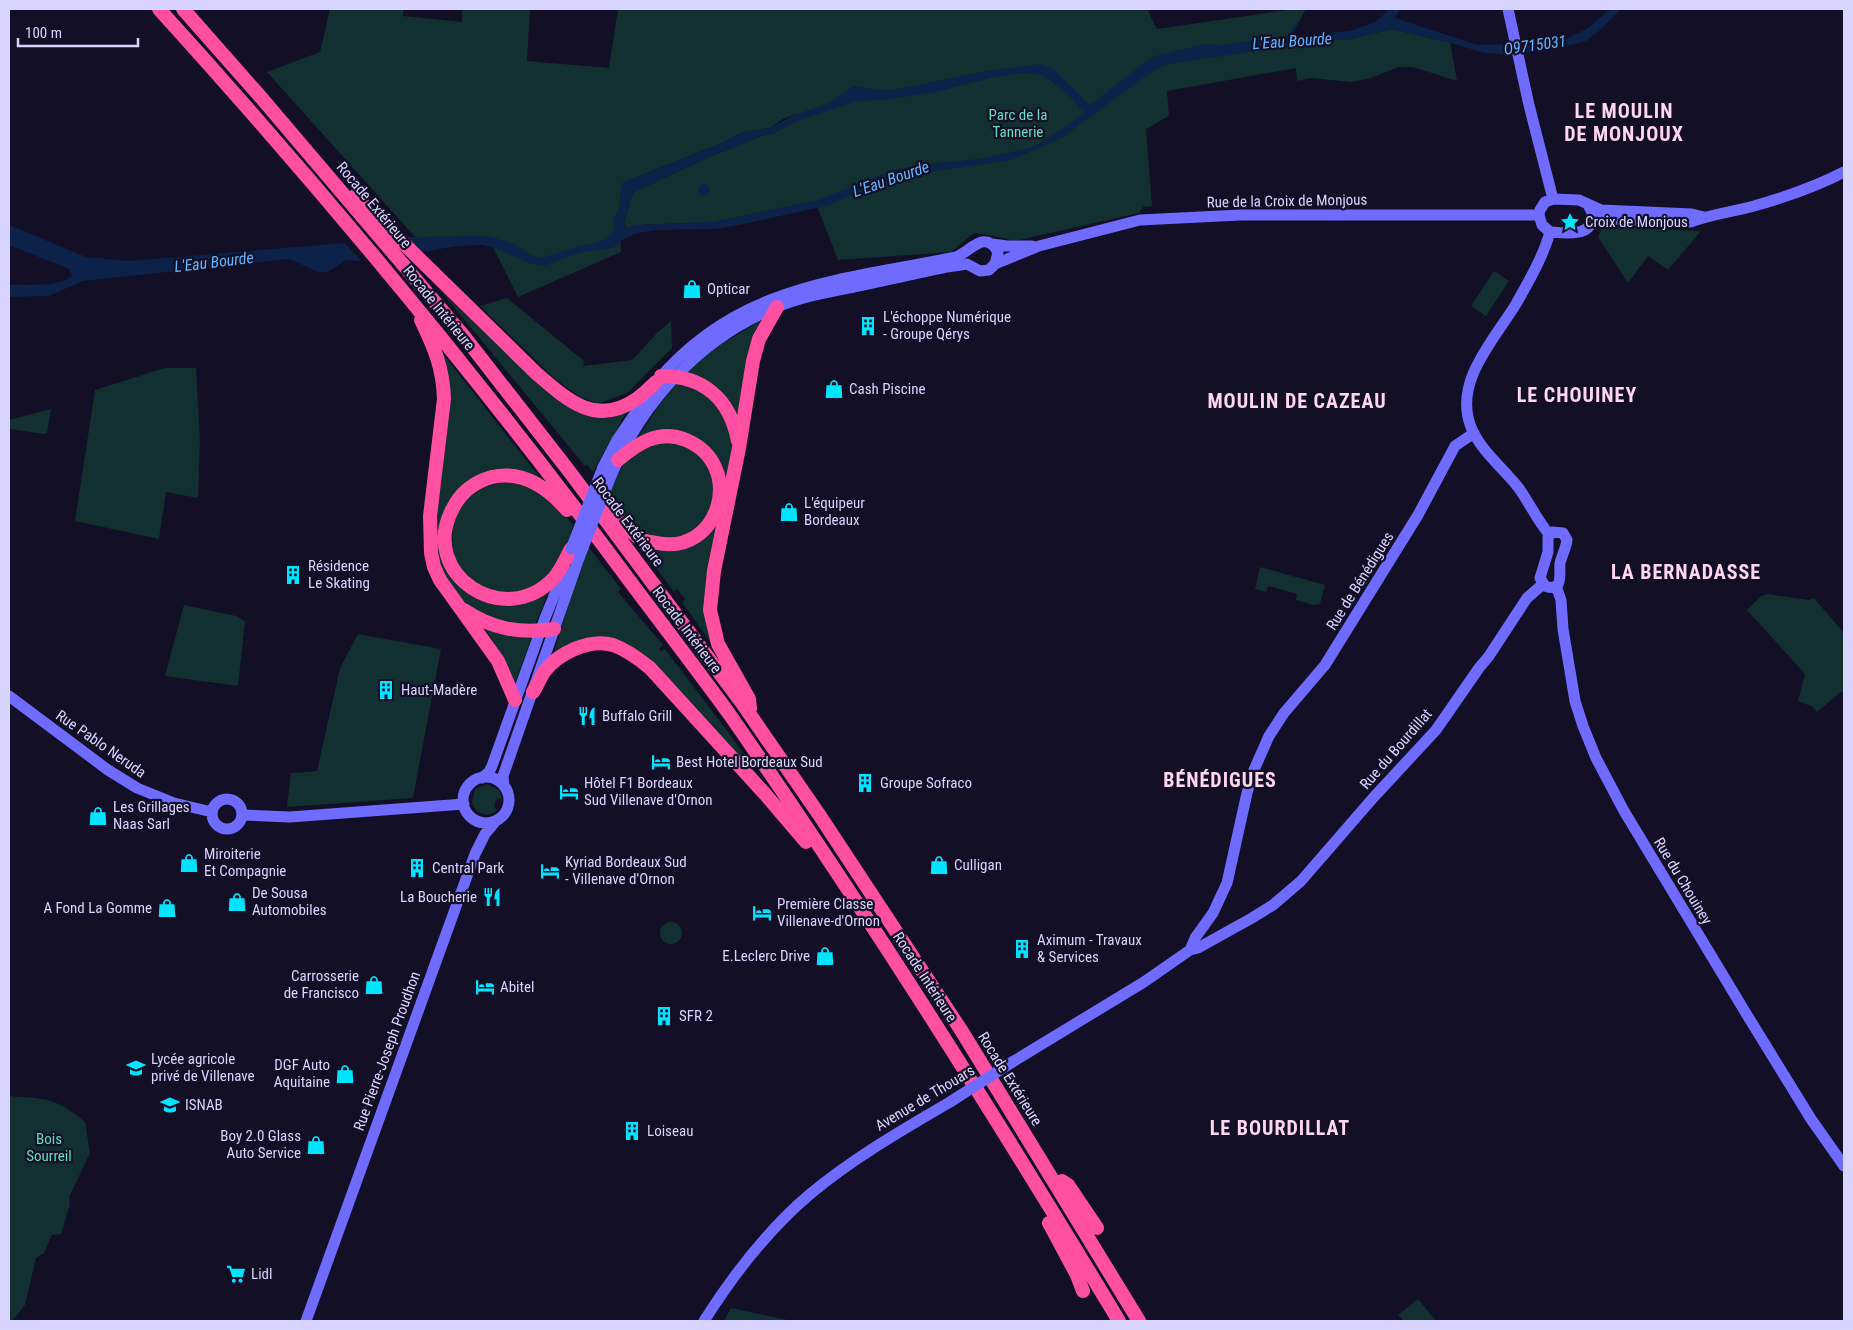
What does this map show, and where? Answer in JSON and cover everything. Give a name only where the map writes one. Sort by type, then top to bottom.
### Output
[{"type":"highway","name":"Rocade Intérieure","points":[[159,9],[336,208],[410,298],[557,482],[727,712],[875,930],[1014,1148],[1119,1321]]},
{"type":"highway","name":"Rocade Extérieure","points":[[183,9],[463,335],[569,471],[751,718],[820,816],[961,1030],[1139,1321]]},
{"type":"highway","points":[[292,134],[536,373],[562,396],[583,408],[602,411],[636,400],[664,378],[698,382],[709,389],[732,417],[739,448]]},
{"type":"highway","points":[[410,298],[436,350],[442,369],[444,399],[430,516],[431,553],[434,567],[440,580],[498,661],[515,700]]},
{"type":"highway","points":[[751,718],[749,699],[718,644],[710,610],[714,571],[739,448],[754,361],[759,340],[777,307]]},
{"type":"highway","points":[[463,335],[621,522],[644,540],[667,545],[690,541],[708,525],[715,514],[721,490],[717,469],[709,456],[700,448],[682,438],[662,436],[642,442],[618,460]]},
{"type":"highway","points":[[575,553],[554,578],[531,594],[517,598],[495,598],[476,591],[467,585],[454,570],[446,550],[445,531],[454,504],[466,490],[482,480],[499,476],[526,479],[544,487],[555,496],[632,583]]},
{"type":"highway","points":[[458,605],[476,618],[501,628],[514,631],[547,630]]},
{"type":"highway","points":[[534,692],[544,671],[558,658],[574,648],[591,644],[612,644],[635,656],[656,675],[798,832],[875,930]]},
{"type":"highway","points":[[1014,1148],[1040,1207],[1065,1252],[1083,1291]]},
{"type":"highway","points":[[1049,1172],[1068,1185],[1097,1228]]},
{"type":"street","points":[[1508,9],[1520,67],[1553,199]]},
{"type":"street","points":[[1704,217],[1692,214],[1601,210],[1578,200],[1553,199],[1545,202],[1539,216],[1542,225],[1550,232],[1582,232],[1591,223],[1600,219],[1691,222],[1800,193],[1844,172]]},
{"type":"street","points":[[1588,205],[1592,214],[1591,223]]},
{"type":"street","name":"Rue de la Croix de Monjous","points":[[996,264],[1038,246],[1132,222],[1150,220],[1240,215],[1539,216]]},
{"type":"street","points":[[1549,534],[1560,532],[1568,540],[1561,561],[1560,580],[1556,586],[1547,587],[1540,578],[1548,552],[1549,534],[1517,486],[1474,433],[1467,407],[1471,379],[1486,348],[1516,304],[1550,232]]},
{"type":"street","points":[[607,471],[618,460],[674,362],[711,331],[754,306],[788,292],[820,283],[956,257],[969,251],[978,242],[992,244],[998,252],[996,264],[989,270],[976,269],[969,260],[969,251]]},
{"type":"street","name":"Rue de la Croix de Monjous","points":[[992,244],[1038,246]]},
{"type":"street","points":[[504,786],[504,776],[534,692],[547,630],[567,563],[575,553],[617,440],[664,378],[719,339],[759,315],[777,307],[835,290],[946,267],[972,265]]},
{"type":"street","name":"Rue de Bénédigues","points":[[1190,950],[1195,938],[1213,913],[1227,883],[1247,793],[1254,770],[1269,736],[1284,713],[1325,665],[1414,520],[1455,446],[1460,440],[1474,433]]},
{"type":"street","name":"Rue du Bourdillat","points":[[1252,918],[1301,881],[1436,730],[1489,656],[1531,592],[1543,584]]},
{"type":"street","name":"Rue du Chouiney","points":[[1556,586],[1562,600],[1563,629],[1575,700],[1582,726],[1596,758],[1624,811],[1737,999],[1810,1119],[1844,1166]]},
{"type":"street","points":[[482,778],[489,772],[492,766],[515,700],[547,630]]},
{"type":"street","name":"Rue Pablo Neruda","points":[[9,696],[108,770],[137,788],[174,803],[212,812]]},
{"type":"street","points":[[482,778],[494,779],[504,786],[508,792],[509,804],[504,814],[495,822],[482,823],[471,818],[464,804],[466,790],[475,780],[482,778]]},
{"type":"street","points":[[229,800],[239,806],[242,815],[241,820],[235,827],[225,829],[214,823],[212,812],[216,804],[229,800]]},
{"type":"street","points":[[242,815],[290,817],[464,804]]},
{"type":"street","name":"Rue Pierre-Joseph Proudhon","points":[[471,818],[478,832],[475,854]]},
{"type":"street","name":"Rue Pierre-Joseph Proudhon","points":[[306,1321],[475,854],[485,834],[495,822]]},
{"type":"street","name":"Avenue de Thouars","points":[[704,1321],[748,1259],[774,1229],[809,1195],[877,1145],[1144,982],[1190,950],[1198,948],[1252,918]]},
{"type":"green space","name":"Parc de la Tannerie","points":[[330,9],[404,9],[403,16],[462,22],[462,9],[530,9],[527,61],[609,68],[618,9],[1147,9],[1157,29],[1294,9],[1306,9],[1292,34],[1294,45],[1317,41],[1351,39],[1392,29],[1450,43],[1457,81],[1413,67],[1399,67],[1371,78],[1351,82],[1311,78],[1297,81],[1296,68],[1167,91],[1169,116],[1146,129],[1152,206],[1143,207],[1139,213],[1015,241],[974,233],[951,252],[838,260],[815,201],[714,222],[636,225],[627,229],[624,223],[634,192],[702,160],[774,133],[795,122],[797,114],[783,119],[770,128],[740,133],[722,143],[624,182],[619,210],[613,219],[615,229],[620,233],[621,252],[518,297],[490,241],[416,238],[267,72],[320,52]]},
{"type":"green space","points":[[1603,226],[1701,231],[1668,270],[1648,256],[1628,283],[1598,237]]},
{"type":"green space","points":[[1494,271],[1509,281],[1486,316],[1471,306]]},
{"type":"green space","points":[[430,278],[560,399],[627,411],[593,472],[587,465],[585,466]]},
{"type":"green space","points":[[507,298],[584,361],[583,366],[632,360],[671,321],[672,348],[627,393],[598,404],[580,397],[555,379],[480,306]]},
{"type":"green space","points":[[760,321],[762,323],[741,424],[731,404],[720,390],[706,380],[686,372],[718,346]]},
{"type":"green space","points":[[443,354],[541,479],[469,484],[442,545],[481,597],[547,589],[544,604],[533,629],[496,622],[462,603],[441,570],[435,547],[441,355]]},
{"type":"green space","points":[[165,368],[196,368],[200,440],[198,498],[166,492],[159,539],[75,521],[95,390]]},
{"type":"green space","points":[[679,381],[710,394],[734,431],[731,483],[712,642],[710,642],[682,602],[685,599],[677,589],[674,592],[639,545],[681,546],[724,497],[694,439],[636,440],[662,401]]},
{"type":"green space","points":[[51,409],[47,433],[45,434],[9,429],[9,420]]},
{"type":"green space","points":[[663,442],[677,442],[701,455],[715,476],[714,506],[695,532],[670,540],[645,535],[624,516],[608,497],[622,467],[627,461],[640,451]]},
{"type":"green space","points":[[513,482],[540,491],[554,503],[573,525],[566,552],[542,583],[511,595],[480,587],[460,568],[454,556],[452,542],[453,524],[459,510],[469,497],[483,488],[498,483]]},
{"type":"green space","points":[[588,546],[621,589],[618,592],[663,645],[659,649],[661,651],[665,649],[731,736],[772,795],[628,648],[554,653],[576,578]]},
{"type":"green space","points":[[1260,567],[1325,585],[1320,604],[1313,605],[1296,600],[1297,594],[1268,586],[1266,592],[1255,589]]},
{"type":"green space","points":[[1768,594],[1809,600],[1814,598],[1844,633],[1844,693],[1842,691],[1817,712],[1813,707],[1798,701],[1805,674],[1747,610],[1761,596]]},
{"type":"green space","points":[[184,605],[236,616],[245,621],[238,686],[165,676]]},
{"type":"green space","points":[[484,628],[514,636],[531,638],[514,686],[501,656]]},
{"type":"green space","points":[[358,634],[441,649],[413,798],[287,807],[291,773],[317,771],[340,668]]},
{"type":"green space","points":[[487,784],[499,790],[502,798],[496,800],[494,806],[497,811],[482,814],[473,806],[472,802],[475,789]]},
{"type":"green space","points":[[671,922],[679,925],[682,933],[679,941],[671,944],[663,941],[660,933],[663,925]]},
{"type":"green space","name":"Bois Sourreil","points":[[9,1096],[50,1101],[74,1114],[85,1122],[90,1153],[69,1197],[70,1204],[61,1234],[52,1235],[44,1253],[36,1258],[25,1305],[12,1321],[9,1321]]},
{"type":"green space","points":[[1418,1299],[1436,1321],[1404,1321],[1398,1315]]},
{"type":"green space","points":[[731,1308],[792,1321],[724,1321]]},
{"type":"water","points":[[1390,9],[1400,9],[1395,18],[1478,45],[1513,44],[1549,35],[1564,40],[1588,28],[1610,9],[1621,9],[1586,41],[1554,49],[1515,55],[1485,53],[1392,29],[1351,39],[1317,41],[1174,63],[1161,67],[1143,78],[1062,138],[1011,160],[917,174],[868,187],[830,205],[739,225],[717,229],[656,230],[638,233],[625,238],[613,248],[582,252],[546,265],[531,264],[500,250],[483,245],[457,246],[422,252],[407,237],[488,236],[515,244],[530,255],[542,258],[579,246],[596,243],[605,239],[615,229],[613,219],[619,210],[624,182],[722,143],[740,133],[770,128],[792,116],[829,103],[854,86],[893,90],[985,71],[1041,64],[1053,69],[1090,105],[1149,59],[1161,54],[1206,44],[1221,45],[1277,37],[1350,31],[1375,22]],"holes":[[[1037,74],[1051,81],[1084,112],[1033,147],[978,159],[926,164],[894,170],[815,201],[714,222],[636,225],[627,229],[624,223],[634,192],[702,160],[774,133],[795,122],[859,101],[884,100],[936,92],[995,77]]]},
{"type":"water","points":[[706,184],[709,185],[709,195],[702,196],[699,195],[698,188],[699,185]]},
{"type":"water","name":"L'Eau Bourde","points":[[9,225],[86,257],[130,261],[345,243],[361,261],[346,260],[328,272],[318,272],[289,259],[83,281],[49,296],[9,297],[9,285],[50,284],[66,280],[72,276],[69,269],[9,245]]},
{"type":"waterway","name":"L'Eau Bourde","points":[[1288,37],[1297,24]]},
{"type":"place","name":"Croix de Monjous","points":[[1570,222]]},
{"type":"place","name":"Opticar","points":[[692,289]]},
{"type":"place","name":"L'échoppe Numérique - Groupe Qérys","points":[[868,326]]},
{"type":"place","name":"Cash Piscine","points":[[834,389]]},
{"type":"place","name":"L'équipeur Bordeaux","points":[[789,512]]},
{"type":"place","name":"Résidence Le Skating","points":[[293,575]]},
{"type":"place","name":"Haut-Madère","points":[[386,690]]},
{"type":"place","name":"Buffalo Grill","points":[[587,716]]},
{"type":"place","name":"Best Hotel Bordeaux Sud","points":[[661,762]]},
{"type":"place","name":"Groupe Sofraco","points":[[865,783]]},
{"type":"place","name":"Hôtel F1 Bordeaux Sud Villenave d'Ornon","points":[[569,792]]},
{"type":"place","name":"Les Grillages Naas Sarl","points":[[98,816]]},
{"type":"place","name":"Miroiterie Et Compagnie","points":[[189,863]]},
{"type":"place","name":"Culligan","points":[[939,865]]},
{"type":"place","name":"Central Park","points":[[417,868]]},
{"type":"place","name":"Kyriad Bordeaux Sud - Villenave d'Ornon","points":[[550,871]]},
{"type":"place","name":"La Boucherie","points":[[492,897]]},
{"type":"place","name":"De Sousa Automobiles","points":[[237,902]]},
{"type":"place","name":"A Fond La Gomme","points":[[167,908]]},
{"type":"place","name":"Première Classe Villenave-d'Ornon","points":[[762,913]]},
{"type":"place","name":"Aximum - Travaux & Services","points":[[1022,949]]},
{"type":"place","name":"E.Leclerc Drive","points":[[825,956]]},
{"type":"place","name":"Carrosserie de Francisco","points":[[374,985]]},
{"type":"place","name":"Abitel","points":[[485,987]]},
{"type":"place","name":"SFR 2","points":[[664,1016]]},
{"type":"place","name":"Lycée agricole privé de Villenave","points":[[136,1068]]},
{"type":"place","name":"DGF Auto Aquitaine","points":[[345,1074]]},
{"type":"place","name":"ISNAB","points":[[170,1105]]},
{"type":"place","name":"Loiseau","points":[[632,1131]]},
{"type":"place","name":"Boy 2.0 Glass Auto Service","points":[[316,1145]]},
{"type":"place","name":"Lidl","points":[[236,1274]]},
{"type":"district","name":"LE MOULIN DE MONJOUX","points":[[1624,122]]},
{"type":"district","name":"LE CHOUINEY","points":[[1577,395]]},
{"type":"district","name":"MOULIN DE CAZEAU","points":[[1297,401]]},
{"type":"district","name":"LA BERNADASSE","points":[[1686,572]]},
{"type":"district","name":"BÉNÉDIGUES","points":[[1220,780]]},
{"type":"district","name":"LE BOURDILLAT","points":[[1280,1128]]},
{"type":"water label","name":"O9715031","points":[[1535,45]]}]
